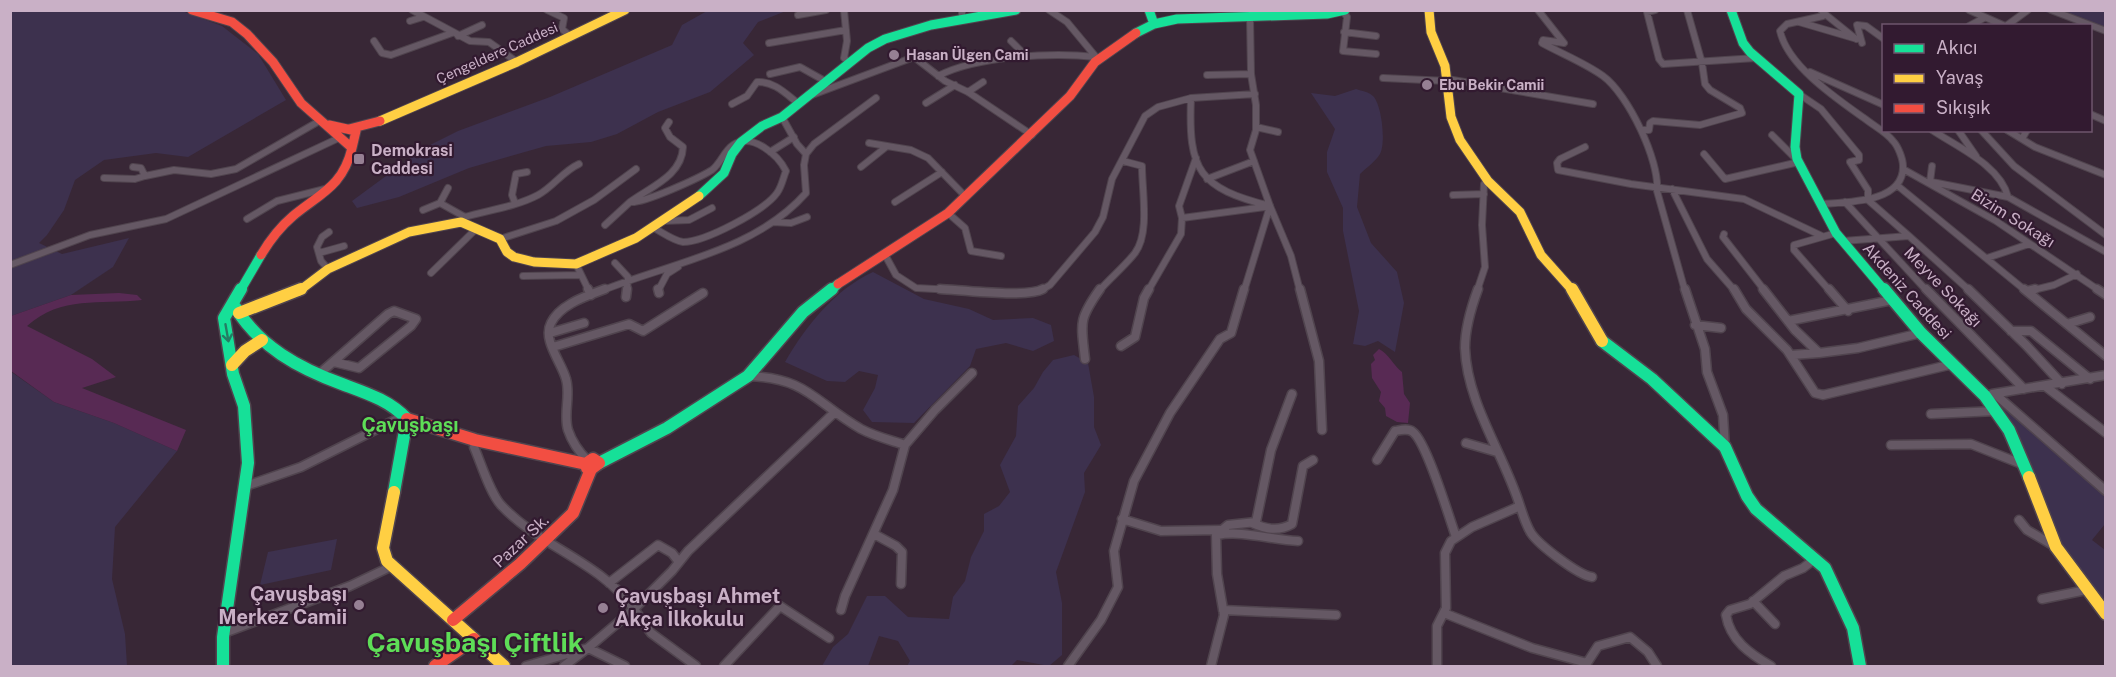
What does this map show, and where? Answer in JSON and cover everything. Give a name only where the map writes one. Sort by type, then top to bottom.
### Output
[{"type":"street","points":[[192,10],[232,22],[247,34],[273,63],[301,103],[352,148]]},
{"type":"street","points":[[547,10],[564,18],[562,30],[571,37]]},
{"type":"street","points":[[798,15],[826,10]]},
{"type":"street","points":[[844,10],[846,30],[844,58],[849,62]]},
{"type":"street","points":[[630,202],[634,203],[666,192],[711,170],[730,147],[741,142],[762,126],[783,117],[849,62],[885,39],[962,15],[1016,10]]},
{"type":"street","points":[[1049,10],[1067,22],[1097,58]]},
{"type":"street","points":[[1149,10],[1154,24]]},
{"type":"street","points":[[1429,10],[1431,32],[1445,66],[1451,117],[1460,140],[1488,181],[1520,212],[1541,255],[1573,290],[1596,333],[1606,345],[1652,379],[1725,447]]},
{"type":"street","points":[[1538,10],[1564,42],[1543,40],[1542,43],[1609,80],[1635,114],[1658,180],[1674,257],[1695,325],[1705,349],[1707,372],[1723,415],[1725,447],[1747,496],[1756,509],[1825,568],[1853,628],[1860,666]]},
{"type":"street","points":[[1655,10],[1647,12],[1659,59],[1663,64],[1756,58]]},
{"type":"street","points":[[1641,130],[1649,130],[1653,121],[1700,125],[1740,114],[1740,108],[1707,87],[1688,10]]},
{"type":"street","points":[[1731,10],[1743,43],[1756,58],[1821,109],[1859,155],[1859,160],[1850,162],[1868,190],[1868,200],[2011,331],[2062,384]]},
{"type":"street","points":[[1968,10],[2000,24]]},
{"type":"street","points":[[2008,24],[2028,10]]},
{"type":"street","points":[[2051,10],[2088,24]]},
{"type":"street","points":[[232,302],[248,328],[262,340],[318,375],[375,398],[406,417],[475,440],[591,465],[668,428],[748,376],[803,312],[841,281],[948,213],[1032,135],[1070,96],[1097,58],[1128,37],[1154,24],[1206,14],[1250,17],[1327,14],[1344,11],[1347,17],[1343,51],[1376,54]]},
{"type":"street","name":"Çengeldere Caddesi","points":[[353,132],[517,62],[618,12]]},
{"type":"street","points":[[1882,38],[1866,26],[1857,25],[1862,43],[1823,12],[1814,19],[1787,24],[1780,31],[1779,36],[1787,53],[1803,69],[1882,132]]},
{"type":"street","points":[[410,21],[417,13],[455,34],[470,40],[489,42],[517,62]]},
{"type":"street","points":[[1250,17],[1251,74],[1255,94],[1256,127],[1250,150],[1270,206],[1292,256],[1319,360],[1322,429]]},
{"type":"street","points":[[1973,24],[1984,18]]},
{"type":"street","points":[[1798,22],[1857,39]]},
{"type":"street","points":[[374,41],[382,53],[391,55],[482,25]]},
{"type":"street","points":[[769,43],[846,30]]},
{"type":"street","points":[[1344,32],[1376,36]]},
{"type":"street","points":[[1011,41],[1026,56]]},
{"type":"street","points":[[938,76],[973,63],[1026,56],[1071,53],[1097,58]]},
{"type":"street","points":[[807,96],[850,82],[880,67],[914,57],[938,76],[968,92],[1032,135]]},
{"type":"street","points":[[770,74],[800,67],[825,81]]},
{"type":"street","points":[[1803,69],[1882,104]]},
{"type":"street","points":[[1207,75],[1251,74]]},
{"type":"street","points":[[1383,78],[1447,80],[1593,104]]},
{"type":"street","points":[[732,104],[747,96],[757,82],[763,81],[774,86],[798,104]]},
{"type":"street","points":[[968,92],[983,82]]},
{"type":"street","points":[[926,103],[955,85]]},
{"type":"street","points":[[884,253],[896,275],[909,286],[916,288],[1038,292],[1055,281],[1077,251],[1099,227],[1110,185],[1145,116],[1158,107],[1191,99],[1255,94]]},
{"type":"street","name":"Akdeniz Caddesi","points":[[1799,94],[1796,147],[1799,162],[1839,237],[1921,333],[1990,395],[1996,411],[2009,430],[2056,547],[2106,614]]},
{"type":"street","points":[[659,293],[657,289],[667,274],[689,261],[772,222],[800,201],[806,193],[804,165],[806,154],[814,144],[876,98]]},
{"type":"street","points":[[1191,99],[1191,141],[1196,158],[1207,179],[1246,200],[1270,206]]},
{"type":"street","points":[[2092,115],[2106,122]]},
{"type":"street","points":[[783,117],[806,154]]},
{"type":"street","points":[[104,178],[135,179],[174,170],[211,174],[236,170],[323,122],[353,132]]},
{"type":"street","points":[[604,225],[642,191],[672,173],[684,158],[683,147],[667,134],[665,128],[669,122]]},
{"type":"street","points":[[1256,127],[1278,132]]},
{"type":"street","points":[[10,265],[63,248],[90,235],[166,219],[341,137],[341,133],[353,132]]},
{"type":"street","points":[[223,666],[224,633],[248,463],[245,417],[232,365],[224,318],[267,246],[284,224],[334,187],[350,163],[353,132]]},
{"type":"street","points":[[1821,204],[1868,200],[1894,190],[1903,181],[1899,149],[1894,141],[1883,132]]},
{"type":"street","points":[[1935,132],[1985,165]]},
{"type":"street","points":[[1959,132],[1970,150],[2000,178],[2008,192],[2008,197]]},
{"type":"street","points":[[1983,132],[2014,166],[2106,235]]},
{"type":"street","points":[[2010,132],[2036,147],[2106,175]]},
{"type":"street","points":[[2022,139],[2026,132]]},
{"type":"street","points":[[1772,135],[1799,162]]},
{"type":"street","points":[[770,152],[794,137]]},
{"type":"street","points":[[654,228],[678,241],[686,242],[754,212],[777,193],[786,171],[770,152],[758,144],[741,142]]},
{"type":"street","points":[[440,203],[476,228],[500,239],[507,252],[514,257],[534,262],[576,264],[654,228],[705,192],[724,173],[732,154],[741,142]]},
{"type":"street","points":[[869,143],[922,154],[933,162],[965,196]]},
{"type":"street","points":[[861,167],[886,147]]},
{"type":"street","points":[[1585,147],[1560,159],[1557,164],[1558,170],[1658,187],[1707,192],[1761,204],[1784,220],[1822,236]]},
{"type":"street","points":[[1704,154],[1725,180],[1799,162]]},
{"type":"street","points":[[1120,346],[1135,337],[1144,298],[1181,234],[1182,218],[1179,206],[1196,158]]},
{"type":"street","points":[[1085,359],[1081,324],[1085,312],[1099,290],[1135,253],[1145,233],[1142,166],[1124,161]]},
{"type":"street","points":[[1207,179],[1254,161]]},
{"type":"street","points":[[239,314],[297,292],[328,269],[409,232],[463,220],[528,200],[546,190],[560,174],[579,164]]},
{"type":"street","points":[[1932,166],[1927,181],[2008,197],[2106,252]]},
{"type":"street","points":[[133,167],[141,168],[145,176]]},
{"type":"street","points":[[500,239],[556,221],[594,200],[636,169]]},
{"type":"street","name":"Bizim Sokağı","points":[[1903,169],[1996,221],[2106,295]]},
{"type":"street","points":[[515,203],[512,195],[516,174],[527,172]]},
{"type":"street","points":[[896,202],[942,172]]},
{"type":"street","points":[[1488,181],[1484,184],[1482,225],[1485,267],[1470,312],[1465,346],[1467,367],[1478,404],[1497,452],[1512,480],[1527,526],[1535,540],[1579,574],[1592,577]]},
{"type":"street","points":[[1898,186],[2106,356]]},
{"type":"street","points":[[247,219],[277,201],[334,187]]},
{"type":"street","points":[[423,210],[440,203],[448,188]]},
{"type":"street","points":[[1672,189],[1707,259],[1731,284],[1746,309],[1791,355],[1814,392],[1823,396],[1953,364]]},
{"type":"street","points":[[1453,195],[1484,194]]},
{"type":"street","name":"Meyve Sokağı","points":[[1845,202],[1933,297],[2024,389]]},
{"type":"street","points":[[1182,218],[1270,206]]},
{"type":"street","points":[[1068,666],[1101,620],[1118,587],[1114,552],[1134,481],[1170,413],[1220,339],[1231,333],[1270,206]]},
{"type":"street","points":[[663,221],[678,223],[688,221],[712,208]]},
{"type":"street","points":[[948,213],[965,228],[971,250],[1001,255]]},
{"type":"street","points":[[772,222],[791,223],[807,217]]},
{"type":"street","points":[[431,273],[476,228]]},
{"type":"street","points":[[328,269],[321,261],[318,242],[329,232]]},
{"type":"street","points":[[1724,234],[1723,237],[1788,321],[1820,353]]},
{"type":"street","points":[[1848,311],[1794,250],[1794,245],[1822,236],[1878,239],[1909,236]]},
{"type":"street","points":[[1987,258],[2029,244]]},
{"type":"street","points":[[319,253],[344,246]]},
{"type":"street","points":[[591,465],[573,444],[566,417],[568,385],[550,333],[549,325],[553,315],[564,307],[591,295],[689,261]]},
{"type":"street","points":[[615,263],[628,277],[626,297]]},
{"type":"street","points":[[576,264],[591,295]]},
{"type":"street","points":[[2027,291],[2054,285],[2077,274]]},
{"type":"street","points":[[523,276],[581,275]]},
{"type":"street","points":[[553,347],[629,324],[643,331],[703,293]]},
{"type":"street","points":[[1788,321],[1848,311],[1892,300]]},
{"type":"street","points":[[318,375],[388,314],[394,311],[416,319],[411,326],[359,368],[334,362]]},
{"type":"street","points":[[2067,324],[2090,317]]},
{"type":"street","points":[[550,333],[584,323]]},
{"type":"street","points":[[1695,325],[1721,328]]},
{"type":"street","points":[[2011,331],[2031,331],[2090,379]]},
{"type":"street","points":[[1791,355],[1858,348],[1921,333]]},
{"type":"street","points":[[232,365],[244,351],[262,340]]},
{"type":"street","points":[[841,610],[893,490],[905,446],[935,410],[972,373]]},
{"type":"street","points":[[1990,395],[2106,375]]},
{"type":"street","points":[[748,376],[768,376],[812,391],[835,412],[861,429],[905,446]]},
{"type":"street","points":[[2046,386],[2106,433]]},
{"type":"street","points":[[1218,532],[1228,525],[1256,522],[1271,450],[1292,394]]},
{"type":"street","points":[[1990,395],[2106,490]]},
{"type":"street","points":[[1931,414],[1996,411]]},
{"type":"street","points":[[564,666],[634,609],[679,562],[835,412]]},
{"type":"street","points":[[243,487],[301,467],[406,417]]},
{"type":"street","points":[[406,417],[383,548],[387,561],[504,666]]},
{"type":"street","points":[[1377,460],[1395,431],[1407,429],[1414,432],[1425,452],[1456,537]]},
{"type":"street","points":[[475,440],[474,447],[499,503],[522,525],[587,564],[634,609],[651,633],[696,666]]},
{"type":"street","points":[[1466,443],[1497,452]]},
{"type":"street","points":[[1891,445],[1971,444],[2024,465]]},
{"type":"street","points":[[1250,523],[1265,529],[1284,529],[1292,524],[1303,466],[1313,460]]},
{"type":"street","name":"Pazar Sk.","points":[[453,620],[573,513],[591,465]]},
{"type":"street","points":[[1437,666],[1437,626],[1446,608],[1445,553],[1451,541],[1472,527],[1520,506]]},
{"type":"street","points":[[1122,519],[1161,531],[1233,532],[1273,540],[1298,541]]},
{"type":"street","points":[[2019,520],[2027,530],[2056,547]]},
{"type":"street","points":[[1211,666],[1223,610],[1217,574],[1218,532]]},
{"type":"street","points":[[874,534],[896,546],[902,552],[901,584]]},
{"type":"street","points":[[609,584],[658,545],[672,553],[679,562]]},
{"type":"street","points":[[1771,666],[1744,648],[1726,623],[1726,615],[1730,610],[1753,601],[1784,576],[1803,568],[1816,558]]},
{"type":"street","points":[[224,633],[350,586],[392,566]]},
{"type":"street","points":[[2043,599],[2086,590]]},
{"type":"street","points":[[1753,601],[1775,624]]},
{"type":"street","points":[[724,666],[780,606],[829,638]]},
{"type":"street","points":[[1223,610],[1336,615]]},
{"type":"street","points":[[1443,613],[1561,659],[1587,663],[1598,646],[1630,637],[1648,652],[1657,666]]},
{"type":"street","points":[[435,666],[474,639]]},
{"type":"street","points":[[526,666],[588,648],[625,666]]},
{"type":"shaded area","points":[[11,11],[182,11],[222,26],[258,54],[286,100],[188,157],[156,153],[104,160],[75,180],[64,210],[39,243],[62,254],[129,238],[113,267],[71,295],[11,316]]},
{"type":"shaded area","points":[[707,11],[786,11],[758,22],[743,43],[754,55],[710,92],[658,112],[617,134],[591,142],[546,146],[469,168],[399,197],[357,208],[352,201],[424,148],[458,131],[550,97],[672,45],[682,25]]},
{"type":"shaded area","points":[[2042,11],[2105,11],[2105,31],[2092,27],[2092,24],[2083,24]]},
{"type":"shaded area","points":[[1356,89],[1373,96],[1379,107],[1382,124],[1382,149],[1376,159],[1360,174],[1357,207],[1371,243],[1397,272],[1404,303],[1395,352],[1378,341],[1365,346],[1353,344],[1359,311],[1343,231],[1343,208],[1327,172],[1327,152],[1335,129],[1311,93],[1335,96]]},
{"type":"shaded area","points":[[873,272],[924,299],[969,309],[993,320],[1033,318],[1051,325],[1054,341],[1033,351],[1006,343],[976,349],[970,366],[914,423],[872,422],[863,410],[875,388],[878,375],[859,371],[845,382],[827,381],[785,362],[802,335],[822,310],[846,289]]},
{"type":"shaded area","points":[[119,293],[137,295],[142,300],[67,305],[40,316],[27,326],[92,359],[116,377],[82,388],[186,430],[177,451],[114,423],[54,402],[11,371],[11,316],[71,295]]},
{"type":"shaded area","points":[[1379,349],[1402,372],[1404,394],[1410,403],[1408,423],[1397,422],[1386,416],[1385,408],[1379,401],[1381,392],[1372,378],[1371,364],[1375,360],[1373,355]]},
{"type":"shaded area","points":[[1074,355],[1088,363],[1094,397],[1094,427],[1101,445],[1084,473],[1085,492],[1056,572],[1062,603],[1062,655],[1049,666],[1017,660],[1011,666],[907,666],[910,661],[898,641],[879,636],[868,666],[822,666],[833,647],[848,634],[867,596],[885,596],[908,617],[949,619],[953,597],[965,581],[971,557],[984,531],[984,514],[999,506],[1010,492],[1000,465],[1016,436],[1018,406],[1034,388],[1053,360]]},
{"type":"shaded area","points":[[10,371],[54,402],[114,423],[177,451],[115,527],[112,579],[125,634],[127,666],[11,666]]},
{"type":"shaded area","points":[[1996,396],[2105,490],[2105,524],[2092,540],[2105,550],[2105,605],[2069,566],[1988,406]]},
{"type":"shaded area","points":[[337,539],[331,570],[260,585],[268,552]]},
{"type":"traffic: fast","points":[[699,196],[724,173],[732,154],[741,142],[762,126],[782,117],[868,48],[885,39],[931,25],[1016,10]]},
{"type":"traffic: fast","points":[[1149,10],[1154,24]]},
{"type":"traffic: fast","points":[[1136,33],[1154,24],[1177,19],[1327,14],[1345,10]]},
{"type":"traffic: fast","points":[[1731,10],[1743,43],[1750,52],[1799,94],[1795,147],[1797,159],[1836,233],[1921,333],[1985,396],[2009,430],[2029,477]]},
{"type":"traffic: fast","points":[[223,666],[223,637],[248,463],[244,406],[233,374],[224,318],[261,255]]},
{"type":"traffic: fast","points":[[599,463],[667,428],[748,376],[803,312],[838,284]]},
{"type":"traffic: fast","points":[[235,307],[255,334],[295,364],[377,397],[401,412],[407,419],[394,492]]},
{"type":"traffic: fast","points":[[1602,341],[1652,379],[1725,447],[1747,496],[1756,509],[1825,568],[1853,628],[1860,666]]},
{"type":"traffic: slow","points":[[380,121],[517,62],[625,10]]},
{"type":"traffic: slow","points":[[1429,10],[1431,32],[1445,66],[1451,117],[1460,140],[1488,181],[1520,212],[1541,255],[1573,290],[1602,341]]},
{"type":"traffic: slow","points":[[239,313],[297,292],[328,269],[409,232],[461,222],[500,239],[507,252],[514,257],[534,262],[576,264],[636,238],[699,196]]},
{"type":"traffic: slow","points":[[232,365],[245,351],[262,340]]},
{"type":"traffic: slow","points":[[2029,477],[2056,547],[2106,614]]},
{"type":"traffic: slow","points":[[394,492],[383,548],[387,561],[504,666]]},
{"type":"traffic: jam","points":[[192,10],[232,22],[247,34],[273,62],[301,103],[352,148]]},
{"type":"traffic: jam","points":[[838,284],[948,213],[1070,96],[1095,62],[1136,33]]},
{"type":"traffic: jam","points":[[349,129],[380,121]]},
{"type":"traffic: jam","points":[[329,125],[356,131],[352,148]]},
{"type":"traffic: jam","points":[[261,255],[283,225],[335,185],[348,163],[352,148]]},
{"type":"traffic: jam","points":[[407,419],[475,440],[586,464],[587,468],[591,469],[599,463],[593,459],[586,464]]},
{"type":"traffic: jam","points":[[453,620],[520,564],[573,513],[591,469]]},
{"type":"traffic: jam","points":[[435,666],[474,639]]},
{"type":"place","name":"Hasan Ülgen Cami","points":[[894,55]]},
{"type":"place","name":"Ebu Bekir Camii","points":[[1427,85]]},
{"type":"place","name":"Demokrasi Caddesi","points":[[359,159]]},
{"type":"place","name":"Çavuşbaşı Merkez Camii","points":[[359,605]]},
{"type":"place","name":"Çavuşbaşı Ahmet Akça İlkokulu","points":[[603,608]]},
{"type":"district","name":"Çavuşbaşı","points":[[410,425]]},
{"type":"district","name":"Çavuşbaşı Çiftlik","points":[[475,642]]}]
